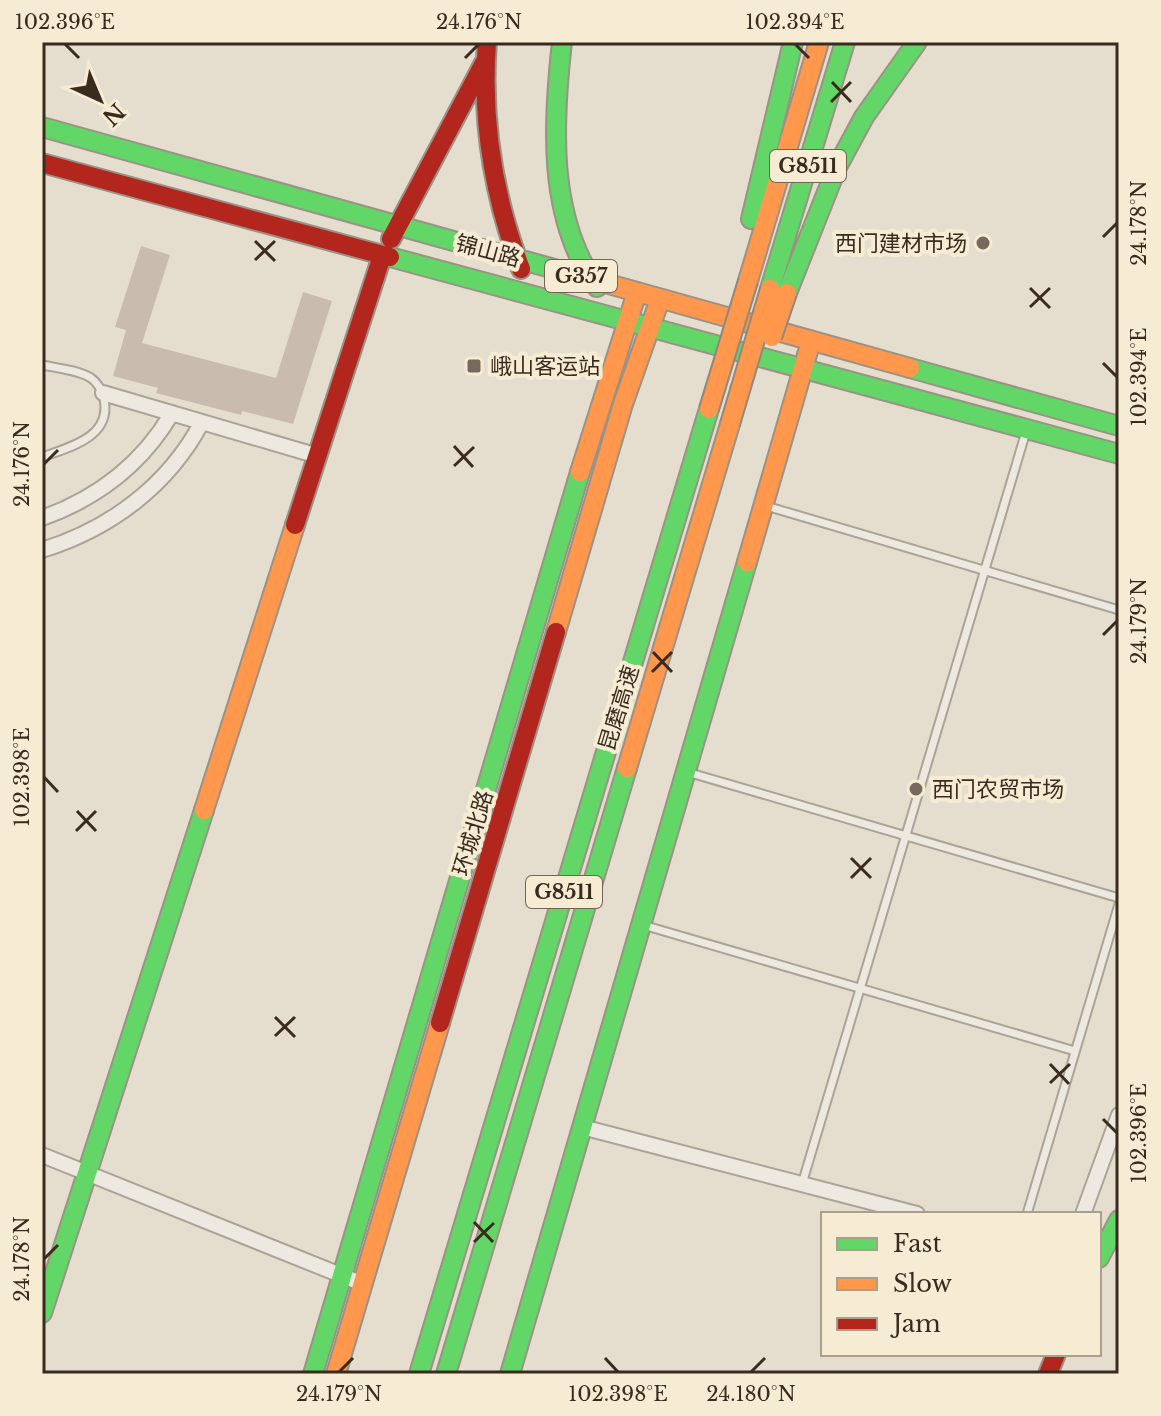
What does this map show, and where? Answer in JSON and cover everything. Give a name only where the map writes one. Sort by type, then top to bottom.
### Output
[{"type":"main road","points":[[562,42],[554,155],[569,229],[591,279],[628,322]]},
{"type":"main road","points":[[748,281],[749,227],[793,42]]},
{"type":"main road","name":"昆磨高速","points":[[419,1374],[819,42]]},
{"type":"main road","name":"昆磨高速","points":[[446,1374],[693,544],[736,425],[779,291],[845,42]]},
{"type":"main road","points":[[779,291],[864,117],[917,42]]},
{"type":"main road","points":[[42,1313],[382,256],[486,51]]},
{"type":"main road","points":[[486,51],[487,109],[494,168],[517,259],[534,297]]},
{"type":"main road","name":"锦山路","points":[[42,127],[1119,425]]},
{"type":"main road","name":"锦山路","points":[[42,163],[1115,453]]},
{"type":"main road","name":"环城北路","points":[[313,1374],[602,398],[637,292]]},
{"type":"main road","name":"环城北路","points":[[336,1374],[619,419],[660,299]]},
{"type":"main road","points":[[513,1373],[811,341]]},
{"type":"main road","points":[[1115,453],[1119,425]]},
{"type":"main road","points":[[1101,1254],[1119,1220]]},
{"type":"main road","points":[[1046,1374],[1055,1356]]},
{"type":"street","points":[[103,393],[318,456]]},
{"type":"street","points":[[42,518],[78,503],[122,475],[145,453],[172,413]]},
{"type":"street","points":[[42,550],[80,536],[135,504],[177,462],[202,422]]},
{"type":"street","points":[[1084,1212],[1119,1115]]},
{"type":"street","points":[[582,1127],[909,1212]]},
{"type":"street","points":[[42,1155],[363,1284]]},
{"type":"lane","points":[[42,365],[86,375],[94,380],[103,393],[105,418],[86,439],[42,457]]},
{"type":"lane","points":[[802,1184],[1027,429]]},
{"type":"lane","points":[[763,505],[1119,610]]},
{"type":"lane","points":[[686,771],[1119,898]]},
{"type":"lane","points":[[1028,1212],[1119,904]]},
{"type":"lane","points":[[641,924],[1075,1051]]},
{"type":"building","points":[[141,246],[170,255],[142,343],[276,378],[303,292],[332,301],[293,424],[242,411],[241,415],[156,393],[158,388],[113,376],[126,330],[115,327]]},
{"type":"traffic: fast","points":[[562,42],[557,104],[557,168],[569,230],[581,260],[597,287]]},
{"type":"traffic: fast","points":[[751,219],[793,42]]},
{"type":"traffic: fast","points":[[770,289],[845,42]]},
{"type":"traffic: fast","points":[[787,293],[837,167],[864,117],[917,42]]},
{"type":"traffic: fast","points":[[42,127],[587,278]]},
{"type":"traffic: fast","points":[[390,257],[1119,454]]},
{"type":"traffic: fast","points":[[910,368],[1119,426]]},
{"type":"traffic: fast","points":[[419,1374],[709,409]]},
{"type":"traffic: fast","points":[[313,1374],[580,472]]},
{"type":"traffic: fast","points":[[510,1374],[747,562]]},
{"type":"traffic: fast","points":[[446,1374],[627,768]]},
{"type":"traffic: fast","points":[[42,1313],[204,810]]},
{"type":"traffic: fast","points":[[1101,1254],[1119,1220]]},
{"type":"traffic: slow","points":[[748,281],[819,42]]},
{"type":"traffic: slow","points":[[587,278],[910,368]]},
{"type":"traffic: slow","points":[[709,409],[748,281]]},
{"type":"traffic: slow","points":[[730,424],[770,289]]},
{"type":"traffic: slow","points":[[580,472],[637,292]]},
{"type":"traffic: slow","points":[[772,337],[787,293]]},
{"type":"traffic: slow","points":[[556,632],[623,404],[660,299]]},
{"type":"traffic: slow","points":[[747,562],[811,341]]},
{"type":"traffic: slow","points":[[627,768],[730,424]]},
{"type":"traffic: slow","points":[[204,810],[295,525]]},
{"type":"traffic: slow","points":[[336,1374],[440,1023]]},
{"type":"traffic: jam","points":[[487,42],[486,100],[491,157],[503,213],[521,269]]},
{"type":"traffic: jam","points":[[391,239],[484,63]]},
{"type":"traffic: jam","points":[[42,163],[390,257]]},
{"type":"traffic: jam","points":[[295,525],[382,256]]},
{"type":"traffic: jam","points":[[440,1023],[556,632]]},
{"type":"traffic: jam","points":[[1048,1374],[1055,1356]]},
{"type":"place","name":"西门建材市场","points":[[983,243]]},
{"type":"place","name":"峨山客运站","points":[[474,366]]},
{"type":"place","name":"西门农贸市场","points":[[916,789]]}]
